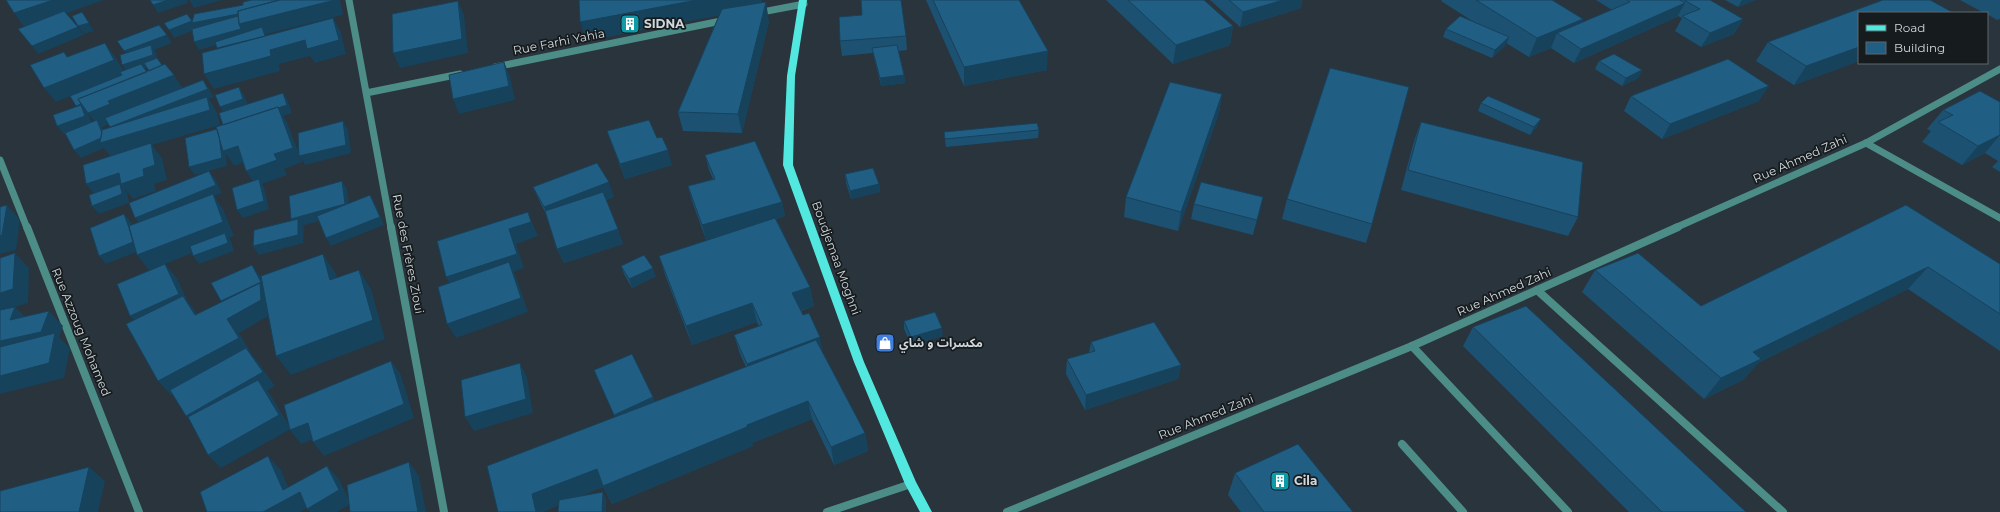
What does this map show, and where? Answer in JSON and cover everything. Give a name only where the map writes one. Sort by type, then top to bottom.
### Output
[{"type":"main road","name":"Boudjemaa Moghni","points":[[804,2],[791,76],[788,165],[859,362],[911,484],[926,512]]},
{"type":"street","name":"Rue des Frères Zioui","points":[[349,0],[444,512]]},
{"type":"street","points":[[749,15],[804,2]]},
{"type":"street","name":"Rue Farhi Yahia","points":[[491,68],[733,18]]},
{"type":"street","name":"Rue Ahmed Zahi","points":[[1007,512],[1412,346],[1866,143],[2000,69]]},
{"type":"street","points":[[366,93],[467,72]]},
{"type":"street","points":[[1866,143],[2000,218]]},
{"type":"street","name":"Rue Azzoug Mohamed","points":[[0,160],[139,512]]},
{"type":"street","points":[[1537,290],[1783,512]]},
{"type":"street","points":[[1412,346],[1568,512]]},
{"type":"street","points":[[1402,444],[1463,512]]},
{"type":"street","points":[[827,512],[911,484]]},
{"type":"building","points":[[6,0],[53,0],[14,13]]},
{"type":"building","points":[[150,0],[168,0],[153,5]]},
{"type":"building","points":[[252,0],[279,0],[238,11],[238,14],[192,23],[194,14],[243,5],[243,2]]},
{"type":"building","points":[[280,0],[335,0],[239,24],[238,11]]},
{"type":"building","points":[[579,0],[697,0],[580,22]]},
{"type":"building","points":[[861,0],[901,0],[906,36],[840,41],[839,17],[862,15]]},
{"type":"building","points":[[933,0],[1019,0],[1048,51],[964,67]]},
{"type":"building","points":[[1128,0],[1204,0],[1233,26],[1176,45]]},
{"type":"building","points":[[1229,0],[1283,0],[1243,12]]},
{"type":"building","points":[[1476,0],[1552,0],[1583,19],[1537,38]]},
{"type":"building","points":[[1627,0],[1680,0],[1685,3],[1581,49],[1557,33],[1630,2]]},
{"type":"building","points":[[1684,0],[1710,0],[1743,19],[1710,33],[1682,16],[1700,9]]},
{"type":"building","points":[[1883,0],[1930,0],[1952,12],[1858,12],[1858,47],[1806,66],[1768,42]]},
{"type":"building","points":[[458,1],[462,39],[393,53],[392,14]]},
{"type":"building","points":[[766,2],[738,114],[678,112],[722,9]]},
{"type":"building","points":[[64,11],[78,27],[32,46],[18,29]]},
{"type":"building","points":[[82,12],[89,23],[78,26],[72,16]]},
{"type":"building","points":[[187,14],[192,21],[169,30],[164,23]]},
{"type":"building","points":[[238,16],[241,29],[194,42],[192,29]]},
{"type":"building","points":[[1460,16],[1509,37],[1495,50],[1446,29]]},
{"type":"building","points":[[333,18],[339,40],[307,49],[305,40],[270,50],[271,56],[204,74],[202,53]]},
{"type":"building","points":[[159,25],[167,35],[124,51],[117,41]]},
{"type":"building","points":[[262,27],[265,36],[217,48],[215,42]]},
{"type":"building","points":[[105,43],[114,60],[44,88],[30,65],[64,52],[67,57]]},
{"type":"building","points":[[151,45],[153,55],[122,65],[120,55]]},
{"type":"building","points":[[897,45],[904,75],[880,78],[872,48]]},
{"type":"building","points":[[1614,54],[1642,70],[1626,78],[1599,61]]},
{"type":"building","points":[[157,58],[162,65],[149,71],[144,63]]},
{"type":"building","points":[[1728,59],[1769,86],[1670,124],[1631,96]]},
{"type":"building","points":[[504,62],[509,86],[453,99],[449,75]]},
{"type":"building","points":[[141,64],[147,72],[78,99],[81,104],[76,106],[70,96],[122,75],[120,72]]},
{"type":"building","points":[[165,64],[174,75],[108,101],[110,104],[88,113],[78,99]]},
{"type":"building","points":[[1330,68],[1409,87],[1372,224],[1287,199]]},
{"type":"building","points":[[203,80],[208,89],[110,127],[105,118]]},
{"type":"building","points":[[1170,82],[1222,94],[1181,212],[1126,197]]},
{"type":"building","points":[[239,87],[243,99],[220,107],[215,95]]},
{"type":"building","points":[[1980,91],[2000,102],[2000,135],[1978,146],[1938,122],[1953,115],[1943,110]]},
{"type":"building","points":[[283,93],[287,105],[223,125],[219,113]]},
{"type":"building","points":[[1488,96],[1541,119],[1534,127],[1481,103]]},
{"type":"building","points":[[207,97],[210,110],[100,143],[102,130]]},
{"type":"building","points":[[81,105],[85,116],[57,126],[53,115]]},
{"type":"building","points":[[278,107],[293,148],[274,154],[277,160],[246,171],[238,146],[223,151],[216,127]]},
{"type":"building","points":[[97,120],[102,133],[101,138],[74,150],[65,133]]},
{"type":"building","points":[[649,120],[657,138],[662,137],[668,150],[620,164],[607,131]]},
{"type":"building","points":[[343,121],[346,145],[299,156],[298,133]]},
{"type":"building","points":[[1421,122],[1583,162],[1578,217],[1408,170]]},
{"type":"building","points":[[1037,123],[1039,130],[945,139],[944,132]]},
{"type":"building","points":[[217,129],[222,158],[189,167],[185,138]]},
{"type":"building","points":[[755,141],[782,202],[702,225],[688,186],[715,179],[705,155]]},
{"type":"building","points":[[151,143],[155,165],[143,169],[144,176],[121,184],[119,173],[86,184],[83,165]]},
{"type":"building","points":[[597,163],[609,182],[544,207],[533,187]]},
{"type":"building","points":[[873,168],[879,184],[850,191],[845,174]]},
{"type":"building","points":[[209,171],[216,185],[135,218],[129,203]]},
{"type":"building","points":[[259,179],[264,201],[237,210],[232,188]]},
{"type":"building","points":[[342,181],[345,204],[291,219],[289,196]]},
{"type":"building","points":[[1201,182],[1263,197],[1257,220],[1194,204]]},
{"type":"building","points":[[120,184],[122,194],[92,206],[89,195]]},
{"type":"building","points":[[603,192],[618,229],[557,249],[545,211]]},
{"type":"building","points":[[213,194],[223,222],[137,255],[129,226]]},
{"type":"building","points":[[370,195],[380,217],[326,238],[317,216]]},
{"type":"building","points":[[7,205],[2,235],[0,236],[0,207]]},
{"type":"building","points":[[1906,205],[2000,264],[2000,314],[1928,267],[1753,352],[1761,359],[1721,378],[1595,270],[1638,253],[1701,306]]},
{"type":"building","points":[[528,212],[531,222],[509,229],[517,254],[446,277],[437,241]]},
{"type":"building","points":[[124,214],[133,242],[99,256],[90,228]]},
{"type":"building","points":[[775,218],[810,287],[792,293],[803,315],[809,313],[820,337],[747,364],[734,335],[762,325],[752,303],[686,326],[659,256]]},
{"type":"building","points":[[298,219],[298,235],[253,246],[254,230]]},
{"type":"building","points":[[225,233],[228,243],[193,256],[190,246]]},
{"type":"building","points":[[15,253],[13,289],[0,293],[0,258]]},
{"type":"building","points":[[323,254],[330,280],[359,270],[373,320],[276,356],[261,276]]},
{"type":"building","points":[[644,255],[653,268],[629,279],[621,266]]},
{"type":"building","points":[[509,262],[521,298],[447,324],[438,287]]},
{"type":"building","points":[[165,264],[179,294],[130,316],[117,284]]},
{"type":"building","points":[[252,265],[261,282],[221,301],[211,283]]},
{"type":"building","points":[[260,283],[261,300],[227,319],[239,338],[158,381],[126,324],[183,296],[195,315]]},
{"type":"building","points":[[1526,306],[1746,512],[1662,512],[1473,327]]},
{"type":"building","points":[[15,307],[10,320],[49,311],[41,332],[0,341],[0,310]]},
{"type":"building","points":[[935,312],[942,328],[911,337],[904,321]]},
{"type":"building","points":[[1154,322],[1181,365],[1086,395],[1067,359],[1095,351],[1091,342]]},
{"type":"building","points":[[55,333],[49,363],[0,376],[0,347]]},
{"type":"building","points":[[816,340],[865,433],[831,447],[808,401],[603,486],[597,469],[532,494],[536,512],[498,512],[487,466]]},
{"type":"building","points":[[246,348],[263,372],[186,416],[170,390]]},
{"type":"building","points":[[632,354],[653,397],[614,415],[594,370]]},
{"type":"building","points":[[391,361],[404,404],[313,442],[308,423],[290,430],[284,405]]},
{"type":"building","points":[[520,363],[526,399],[465,417],[461,380]]},
{"type":"building","points":[[258,380],[279,415],[208,455],[188,417]]},
{"type":"building","points":[[1298,444],[1353,512],[1264,512],[1235,473]]},
{"type":"building","points":[[268,456],[283,490],[327,466],[339,490],[307,509],[300,492],[263,512],[207,512],[200,492]]},
{"type":"building","points":[[409,462],[418,512],[350,512],[347,485]]},
{"type":"building","points":[[89,467],[79,512],[0,512],[0,491]]},
{"type":"building","points":[[603,492],[602,512],[558,512],[559,500]]},
{"type":"place","name":"SIDNA","points":[[630,24]]},
{"type":"place","name":"مكسرات و شاي","points":[[885,343]]},
{"type":"place","name":"Cila","points":[[1280,481]]}]
